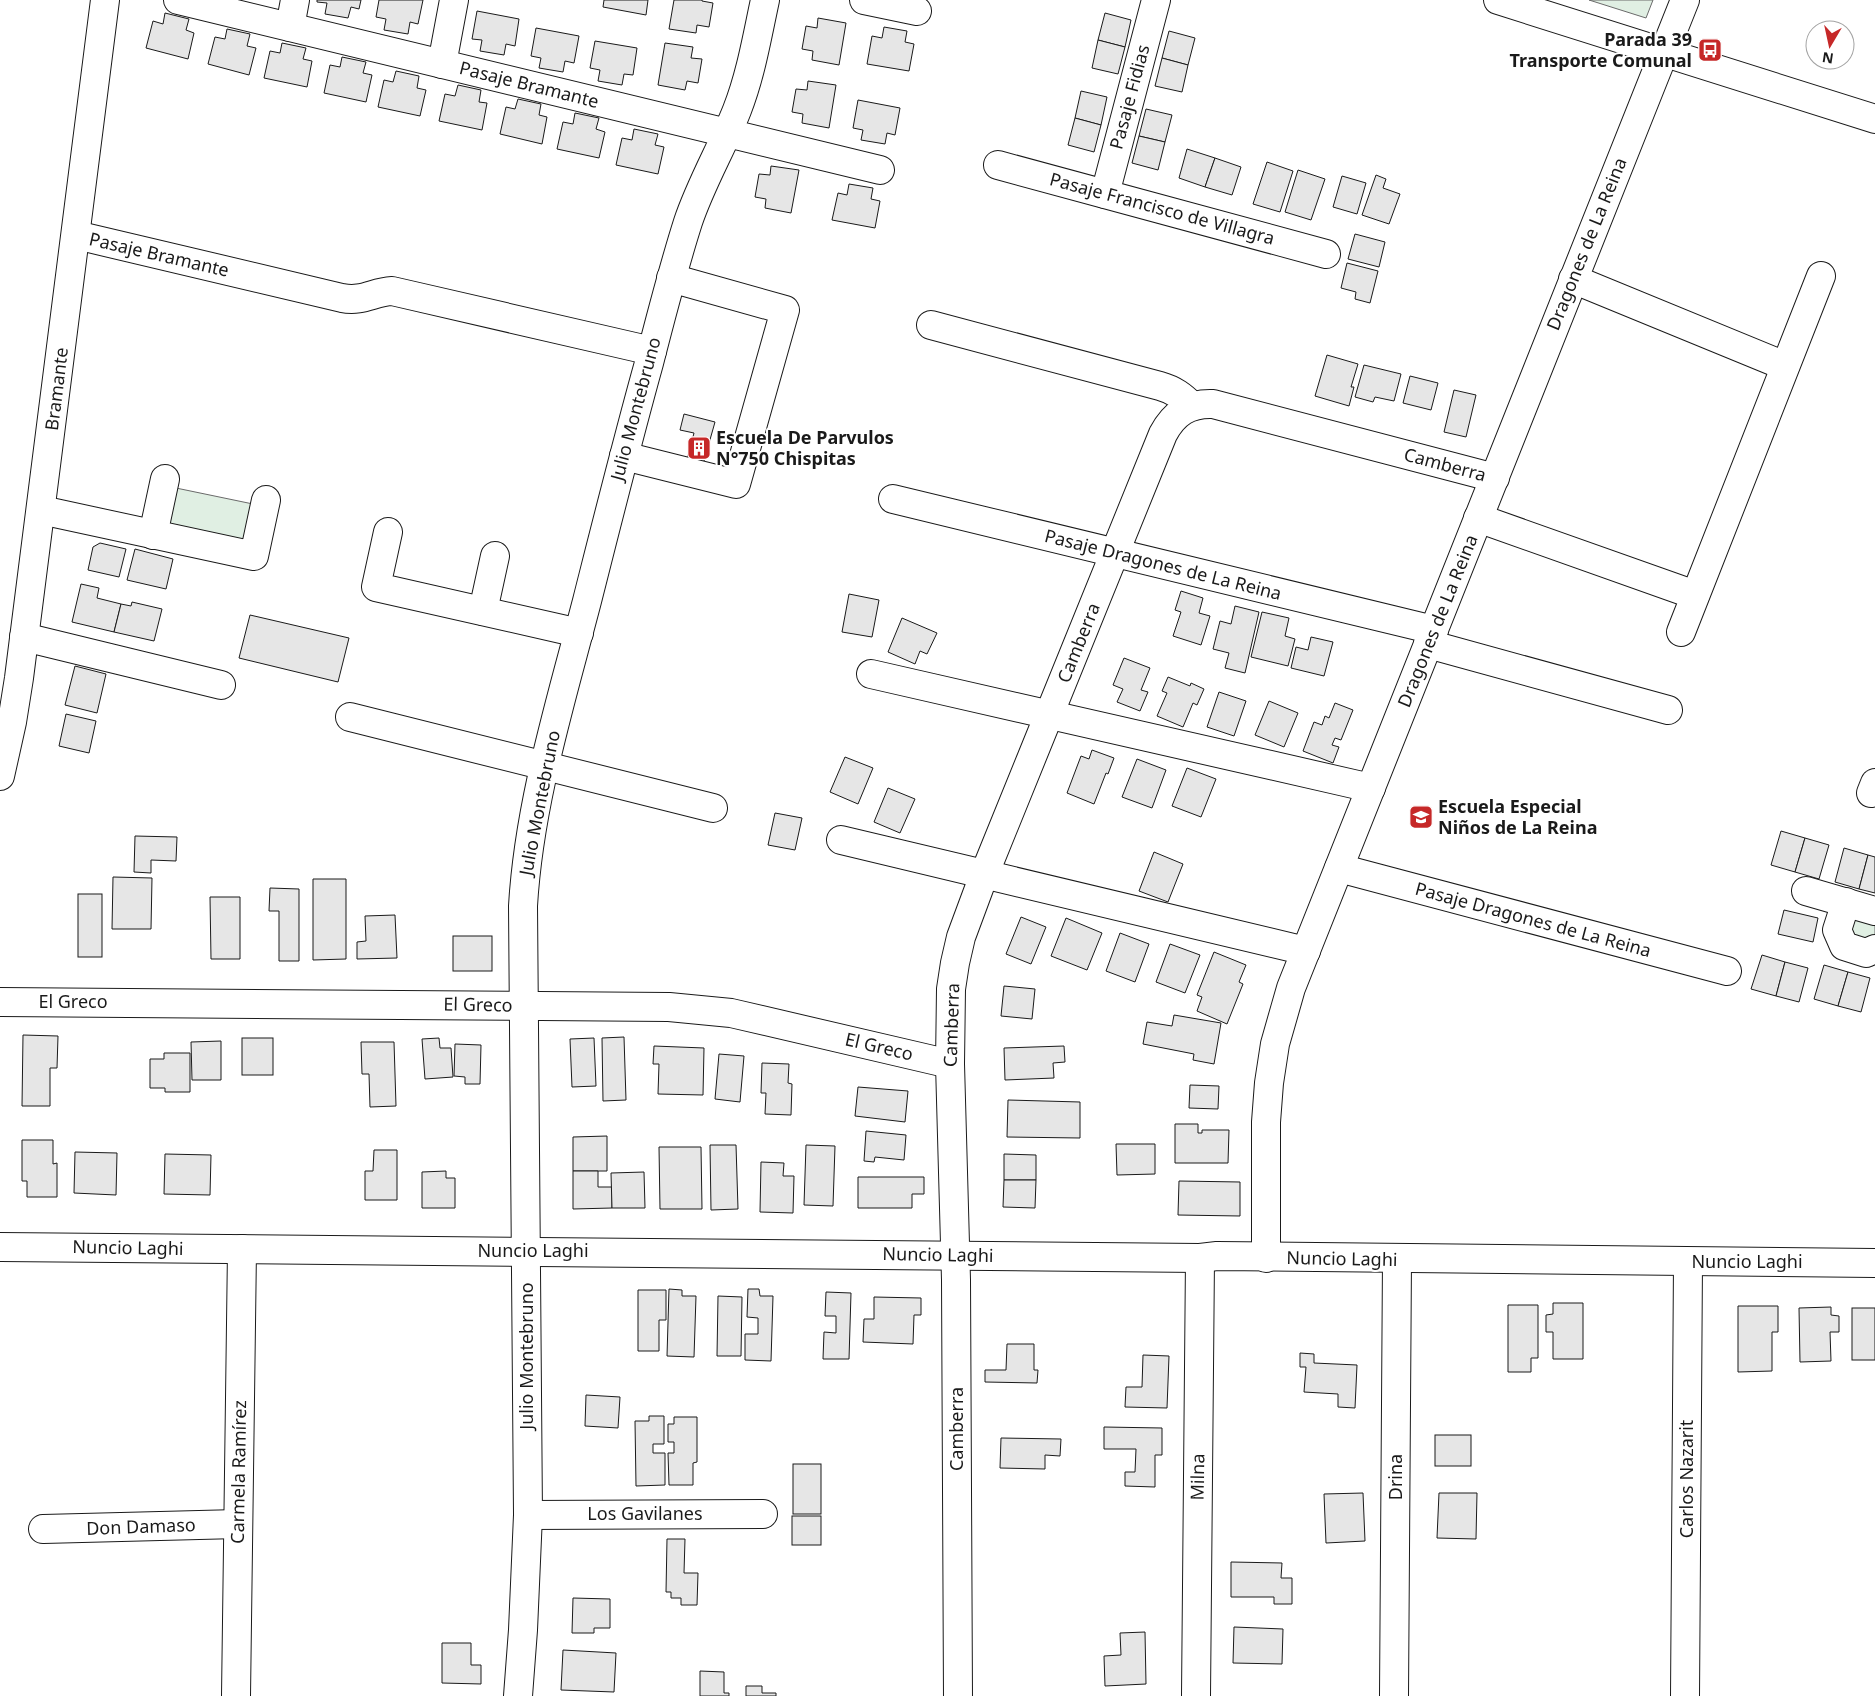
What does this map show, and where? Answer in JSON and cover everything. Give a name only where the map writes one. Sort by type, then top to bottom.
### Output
[{"type":"street","name":"Bramante","points":[[0,776],[12,722],[24,637],[105,0]]},
{"type":"street","name":"Pasaje Bramante","points":[[178,0],[880,170]]},
{"type":"street","points":[[290,27],[295,0]]},
{"type":"street","points":[[442,64],[454,0]]},
{"type":"street","name":"Julio Montebruno","points":[[518,1696],[528,1515],[524,877],[545,766],[671,278],[696,201],[727,133],[744,89],[753,59],[765,0]]},
{"type":"street","points":[[864,0],[917,11]]},
{"type":"street","name":"Pasaje Fidias","points":[[1105,194],[1156,0]]},
{"type":"street","points":[[1498,0],[1875,119]]},
{"type":"street","name":"Dragones de La Reina","points":[[1266,1258],[1266,1122],[1268,1083],[1282,1016],[1306,951],[1685,0]]},
{"type":"street","name":"Pasaje Francisco de Villagra","points":[[998,165],[1326,254]]},
{"type":"street","name":"Pasaje Bramante","points":[[76,235],[348,299],[364,299],[379,293],[392,291],[652,351]]},
{"type":"street","points":[[1681,632],[1821,276]]},
{"type":"street","points":[[624,456],[736,484],[785,310],[671,278]]},
{"type":"street","points":[[1574,279],[1785,366]]},
{"type":"street","points":[[931,325],[1171,389],[1192,406]]},
{"type":"street","name":"Camberra","points":[[958,1696],[955,1255],[950,1064],[952,989],[955,963],[961,937],[984,875],[1168,424],[1174,417],[1192,406],[1212,404],[1494,478]]},
{"type":"street","points":[[153,535],[165,479]]},
{"type":"street","name":"Pasaje Dragones de La Reina","points":[[893,499],[1116,553],[1431,637],[1668,710]]},
{"type":"street","points":[[41,510],[254,556],[266,500]]},
{"type":"street","points":[[1478,518],[1696,595]]},
{"type":"street","points":[[388,532],[376,587],[578,633]]},
{"type":"street","points":[[483,612],[495,556]]},
{"type":"street","points":[[24,637],[221,685]]},
{"type":"street","points":[[871,674],[1371,788]]},
{"type":"street","points":[[350,717],[713,808]]},
{"type":"street","points":[[840,840],[1306,951]]},
{"type":"street","name":"Pasaje Dragones de La Reina","points":[[1339,868],[1727,971]]},
{"type":"street","points":[[1806,891],[1875,911]]},
{"type":"street","points":[[1846,902],[1837,930],[1844,946],[1866,952],[1875,949]]},
{"type":"street","name":"El Greco","points":[[0,1002],[669,1007],[705,1009],[758,1018],[950,1064]]},
{"type":"street","name":"Nuncio Laghi","points":[[0,1246],[1200,1258],[1216,1256],[1875,1264]]},
{"type":"street","name":"Carmela Ramírez","points":[[236,1696],[242,1249]]},
{"type":"street","name":"Milna","points":[[1196,1696],[1200,1258]]},
{"type":"street","name":"Drina","points":[[1394,1696],[1397,1259]]},
{"type":"street","name":"Carlos Nazarit","points":[[1685,1696],[1688,1262]]},
{"type":"street","name":"Los Gavilanes","points":[[528,1515],[763,1514]]},
{"type":"street","name":"Don Damaso","points":[[43,1529],[238,1524]]},
{"type":"green space","points":[[1589,0],[1653,0],[1646,18]]},
{"type":"green space","points":[[176,488],[253,504],[244,547],[167,531]]},
{"type":"green space","points":[[1854,917],[1875,918],[1875,937],[1872,939],[1855,938],[1850,925]]},
{"type":"building","points":[[317,0],[361,0],[359,9],[351,7],[348,18],[325,14],[327,3],[317,2]]},
{"type":"building","points":[[379,0],[423,0],[418,24],[410,22],[408,34],[384,30],[386,19],[376,17]]},
{"type":"building","points":[[604,0],[648,0],[646,15],[603,7]]},
{"type":"building","points":[[674,0],[702,0],[713,3],[709,27],[697,25],[696,33],[669,29]]},
{"type":"building","points":[[477,11],[519,19],[515,46],[506,44],[504,55],[480,51],[482,40],[472,39]]},
{"type":"building","points":[[165,13],[189,19],[186,30],[194,33],[188,59],[146,48],[153,21],[163,24]]},
{"type":"building","points":[[1105,13],[1131,20],[1125,47],[1098,40]]},
{"type":"building","points":[[818,18],[846,23],[839,65],[812,60],[813,51],[802,49],[806,26],[817,28]]},
{"type":"building","points":[[884,27],[907,31],[905,42],[914,44],[909,71],[867,64],[872,36],[882,38]]},
{"type":"building","points":[[536,28],[579,36],[574,63],[565,61],[563,72],[539,68],[541,58],[531,56]]},
{"type":"building","points":[[227,29],[250,34],[247,46],[256,48],[249,75],[208,64],[215,37],[225,39]]},
{"type":"building","points":[[1169,31],[1195,38],[1188,65],[1162,58]]},
{"type":"building","points":[[1098,40],[1125,47],[1118,74],[1092,68]]},
{"type":"building","points":[[595,41],[637,48],[633,75],[624,74],[622,85],[598,81],[600,70],[590,68]]},
{"type":"building","points":[[282,43],[306,48],[303,59],[312,61],[307,87],[264,78],[270,51],[280,53]]},
{"type":"building","points":[[665,43],[693,47],[691,58],[702,59],[698,83],[687,81],[685,90],[658,85]]},
{"type":"building","points":[[342,57],[366,62],[363,73],[372,75],[366,102],[324,93],[330,65],[340,67]]},
{"type":"building","points":[[1162,58],[1188,65],[1182,92],[1155,86]]},
{"type":"building","points":[[396,71],[419,76],[417,88],[426,90],[420,116],[378,107],[384,80],[393,82]]},
{"type":"building","points":[[808,81],[836,85],[829,128],[802,123],[803,114],[792,112],[796,89],[807,90]]},
{"type":"building","points":[[458,85],[481,90],[479,102],[487,103],[482,130],[439,121],[445,94],[455,96]]},
{"type":"building","points":[[1081,91],[1107,97],[1101,125],[1075,118]]},
{"type":"building","points":[[518,99],[541,104],[539,115],[547,117],[542,144],[500,134],[506,107],[515,109]]},
{"type":"building","points":[[858,100],[900,108],[895,135],[887,133],[885,144],[861,140],[863,130],[853,128]]},
{"type":"building","points":[[1146,109],[1172,115],[1165,142],[1139,136]]},
{"type":"building","points":[[575,113],[599,118],[596,129],[605,132],[599,158],[557,149],[563,122],[573,124]]},
{"type":"building","points":[[1075,118],[1101,125],[1094,152],[1068,145]]},
{"type":"building","points":[[634,129],[658,134],[655,145],[664,147],[658,174],[616,165],[622,138],[632,140]]},
{"type":"building","points":[[1139,136],[1165,142],[1158,170],[1132,163]]},
{"type":"building","points":[[1187,149],[1215,158],[1205,187],[1179,178]]},
{"type":"building","points":[[1215,158],[1241,167],[1232,195],[1205,187]]},
{"type":"building","points":[[1267,162],[1293,171],[1280,212],[1253,204]]},
{"type":"building","points":[[771,166],[799,170],[791,213],[765,208],[766,199],[755,197],[759,174],[770,175]]},
{"type":"building","points":[[1298,170],[1325,179],[1311,220],[1285,212]]},
{"type":"building","points":[[1376,175],[1386,179],[1383,188],[1400,194],[1389,224],[1362,215]]},
{"type":"building","points":[[1342,176],[1366,183],[1357,214],[1333,207]]},
{"type":"building","points":[[849,184],[873,188],[871,199],[880,201],[875,228],[832,220],[838,193],[847,195]]},
{"type":"building","points":[[1355,234],[1385,242],[1379,267],[1348,259]]},
{"type":"building","points":[[1347,263],[1378,271],[1370,303],[1355,299],[1356,292],[1341,288]]},
{"type":"building","points":[[1327,355],[1358,364],[1351,387],[1354,387],[1349,406],[1315,396]]},
{"type":"building","points":[[1364,365],[1401,374],[1394,401],[1375,397],[1373,402],[1355,397]]},
{"type":"building","points":[[1410,376],[1438,383],[1431,410],[1403,403]]},
{"type":"building","points":[[1454,390],[1476,395],[1466,437],[1444,432]]},
{"type":"building","name":"Escuela De Parvulos N°750 Chispitas","points":[[684,414],[715,422],[702,468],[686,463],[694,433],[680,430]]},
{"type":"building","points":[[100,543],[126,549],[119,577],[88,570],[93,547]]},
{"type":"building","points":[[135,549],[173,559],[166,589],[127,580]]},
{"type":"building","points":[[81,584],[99,588],[97,598],[121,604],[114,632],[72,622]]},
{"type":"building","points":[[1181,591],[1203,598],[1199,613],[1210,616],[1201,645],[1173,636],[1181,612],[1175,610]]},
{"type":"building","points":[[849,594],[879,600],[872,637],[842,632]]},
{"type":"building","points":[[132,602],[162,609],[154,641],[114,632],[121,604],[131,606]]},
{"type":"building","points":[[1235,606],[1259,612],[1245,673],[1225,668],[1229,653],[1213,649],[1220,621],[1231,624]]},
{"type":"building","points":[[1262,612],[1289,618],[1285,636],[1295,639],[1288,666],[1251,657]]},
{"type":"building","points":[[250,615],[349,638],[338,682],[239,658]]},
{"type":"building","points":[[902,618],[937,633],[927,654],[920,651],[915,664],[888,652]]},
{"type":"building","points":[[1311,637],[1333,642],[1324,676],[1291,668],[1296,647],[1308,650]]},
{"type":"building","points":[[1124,658],[1150,668],[1141,690],[1148,692],[1140,711],[1117,702],[1123,689],[1113,685]]},
{"type":"building","points":[[75,666],[106,674],[97,713],[65,705]]},
{"type":"building","points":[[1168,677],[1190,686],[1191,683],[1204,689],[1197,705],[1193,703],[1183,727],[1157,716],[1167,693],[1162,691]]},
{"type":"building","points":[[1219,692],[1246,701],[1234,736],[1207,727]]},
{"type":"building","points":[[1269,701],[1298,713],[1284,747],[1255,735]]},
{"type":"building","points":[[1335,703],[1353,710],[1341,740],[1335,738],[1332,745],[1339,747],[1333,763],[1303,751],[1314,722],[1322,725],[1325,716],[1329,718]]},
{"type":"building","points":[[66,714],[96,721],[89,753],[59,746]]},
{"type":"building","points":[[1092,750],[1114,758],[1094,804],[1067,793],[1081,756],[1089,759]]},
{"type":"building","points":[[845,757],[873,768],[858,804],[830,792]]},
{"type":"building","points":[[1137,759],[1166,770],[1152,808],[1122,797]]},
{"type":"building","points":[[1187,768],[1216,779],[1201,817],[1172,806]]},
{"type":"building","points":[[888,788],[915,799],[900,833],[874,822]]},
{"type":"building","points":[[775,813],[802,818],[795,850],[768,845]]},
{"type":"building","points":[[1781,831],[1805,838],[1795,872],[1771,865]]},
{"type":"building","points":[[135,836],[177,837],[176,861],[151,860],[151,873],[134,872]]},
{"type":"building","points":[[1805,838],[1829,845],[1819,879],[1795,872]]},
{"type":"building","points":[[1844,848],[1868,855],[1859,889],[1835,882]]},
{"type":"building","points":[[1154,852],[1183,864],[1168,902],[1139,891]]},
{"type":"building","points":[[1868,855],[1875,857],[1875,893],[1859,889]]},
{"type":"building","points":[[113,877],[152,878],[151,929],[112,929]]},
{"type":"building","points":[[313,879],[346,879],[346,959],[313,960]]},
{"type":"building","points":[[270,888],[299,889],[299,961],[279,961],[279,911],[269,911]]},
{"type":"building","points":[[78,894],[102,894],[102,957],[78,957]]},
{"type":"building","points":[[210,897],[240,897],[240,959],[211,959]]},
{"type":"building","points":[[1784,910],[1818,918],[1813,942],[1778,934]]},
{"type":"building","points":[[395,915],[397,958],[357,959],[357,942],[366,941],[365,916]]},
{"type":"building","points":[[1021,917],[1046,927],[1031,964],[1006,954]]},
{"type":"building","points":[[1066,918],[1102,933],[1087,970],[1051,956]]},
{"type":"building","points":[[1120,933],[1149,944],[1135,982],[1106,971]]},
{"type":"building","points":[[453,936],[492,936],[492,971],[453,971]]},
{"type":"building","points":[[1170,944],[1200,955],[1185,993],[1156,982]]},
{"type":"building","points":[[1214,952],[1246,965],[1239,982],[1243,984],[1227,1024],[1197,1011],[1202,997],[1197,995]]},
{"type":"building","points":[[1762,955],[1785,962],[1776,996],[1751,989]]},
{"type":"building","points":[[1785,962],[1808,968],[1799,1002],[1776,996]]},
{"type":"building","points":[[1824,965],[1848,972],[1838,1006],[1814,999]]},
{"type":"building","points":[[1848,972],[1870,978],[1861,1012],[1838,1006]]},
{"type":"building","points":[[1004,986],[1035,989],[1032,1019],[1001,1016]]},
{"type":"building","points":[[1174,1015],[1221,1023],[1214,1064],[1193,1060],[1194,1054],[1143,1044],[1147,1022],[1172,1026]]},
{"type":"building","points":[[23,1035],[58,1036],[57,1068],[50,1068],[50,1106],[22,1106]]},
{"type":"building","points":[[624,1037],[626,1100],[603,1101],[602,1038]]},
{"type":"building","points":[[242,1038],[273,1038],[273,1075],[242,1075]]},
{"type":"building","points":[[439,1038],[440,1048],[451,1048],[453,1077],[425,1079],[422,1039]]},
{"type":"building","points":[[594,1038],[596,1086],[572,1087],[570,1039]]},
{"type":"building","points":[[221,1041],[221,1080],[192,1080],[191,1042]]},
{"type":"building","points":[[361,1042],[394,1042],[396,1106],[370,1107],[369,1074],[362,1074]]},
{"type":"building","points":[[455,1044],[481,1045],[480,1084],[465,1084],[465,1077],[454,1076]]},
{"type":"building","points":[[654,1046],[704,1048],[703,1095],[658,1094],[659,1064],[653,1064]]},
{"type":"building","points":[[1064,1046],[1065,1062],[1053,1063],[1054,1078],[1005,1080],[1004,1048]]},
{"type":"building","points":[[164,1053],[190,1053],[190,1092],[165,1092],[165,1088],[150,1088],[150,1059],[164,1059]]},
{"type":"building","points":[[719,1054],[744,1056],[740,1102],[715,1099]]},
{"type":"building","points":[[762,1063],[789,1064],[788,1083],[792,1084],[791,1115],[765,1114],[766,1093],[761,1093]]},
{"type":"building","points":[[1190,1085],[1219,1086],[1218,1109],[1189,1108]]},
{"type":"building","points":[[858,1087],[908,1091],[905,1122],[855,1116]]},
{"type":"building","points":[[1008,1100],[1080,1102],[1080,1138],[1007,1137]]},
{"type":"building","points":[[1175,1124],[1198,1124],[1198,1133],[1202,1133],[1202,1130],[1229,1130],[1228,1163],[1175,1163]]},
{"type":"building","points":[[866,1131],[906,1135],[904,1160],[875,1157],[874,1162],[864,1161]]},
{"type":"building","points":[[607,1136],[607,1171],[573,1171],[573,1137]]},
{"type":"building","points":[[22,1140],[53,1140],[53,1164],[57,1163],[57,1197],[27,1197],[27,1181],[22,1181]]},
{"type":"building","points":[[1116,1144],[1155,1144],[1155,1174],[1117,1175]]},
{"type":"building","points":[[710,1145],[736,1145],[738,1209],[711,1210]]},
{"type":"building","points":[[806,1145],[835,1146],[833,1206],[804,1205]]},
{"type":"building","points":[[659,1147],[701,1147],[702,1209],[660,1209]]},
{"type":"building","points":[[374,1150],[397,1150],[397,1200],[365,1200],[365,1171],[373,1171]]},
{"type":"building","points":[[75,1152],[117,1153],[116,1195],[74,1193]]},
{"type":"building","points":[[165,1154],[211,1155],[210,1195],[164,1194]]},
{"type":"building","points":[[1004,1154],[1036,1155],[1036,1180],[1004,1180]]},
{"type":"building","points":[[761,1162],[784,1163],[783,1176],[794,1176],[793,1213],[760,1212]]},
{"type":"building","points":[[446,1171],[446,1178],[455,1178],[455,1208],[422,1208],[422,1172]]},
{"type":"building","points":[[573,1171],[598,1171],[598,1187],[612,1187],[612,1208],[573,1209]]},
{"type":"building","points":[[644,1172],[645,1208],[612,1208],[611,1173]]},
{"type":"building","points":[[858,1177],[924,1177],[924,1194],[912,1194],[912,1208],[858,1208]]},
{"type":"building","points":[[1004,1180],[1036,1180],[1035,1208],[1003,1207]]},
{"type":"building","points":[[1179,1181],[1240,1182],[1240,1216],[1178,1215]]},
{"type":"building","points":[[669,1289],[682,1290],[682,1296],[696,1296],[694,1357],[667,1356]]},
{"type":"building","points":[[748,1289],[759,1289],[760,1296],[773,1296],[771,1361],[745,1360],[745,1334],[758,1334],[758,1318],[747,1317]]},
{"type":"building","points":[[638,1290],[666,1290],[666,1320],[659,1320],[659,1351],[638,1351]]},
{"type":"building","points":[[826,1292],[851,1293],[849,1359],[823,1359],[824,1332],[836,1333],[836,1316],[825,1316]]},
{"type":"building","points":[[718,1296],[742,1297],[741,1356],[717,1356]]},
{"type":"building","points":[[874,1297],[921,1298],[921,1315],[914,1315],[913,1344],[863,1342],[864,1319],[874,1319]]},
{"type":"building","points":[[1553,1303],[1583,1303],[1583,1359],[1553,1359],[1553,1332],[1546,1332],[1546,1315],[1553,1314]]},
{"type":"building","points":[[1508,1305],[1538,1305],[1538,1358],[1531,1358],[1531,1372],[1508,1372]]},
{"type":"building","points":[[1738,1306],[1778,1306],[1778,1332],[1772,1332],[1772,1371],[1738,1372]]},
{"type":"building","points":[[1831,1307],[1831,1315],[1839,1316],[1839,1332],[1830,1332],[1831,1361],[1800,1362],[1799,1308]]},
{"type":"building","points":[[1852,1308],[1875,1308],[1875,1360],[1852,1360]]},
{"type":"building","points":[[1007,1344],[1034,1344],[1034,1370],[1038,1370],[1037,1383],[985,1382],[985,1370],[1006,1370]]},
{"type":"building","points":[[1300,1353],[1314,1354],[1314,1363],[1357,1365],[1355,1408],[1338,1407],[1338,1394],[1304,1392],[1306,1367],[1300,1367]]},
{"type":"building","points":[[1143,1355],[1169,1356],[1167,1408],[1125,1407],[1126,1387],[1142,1387]]},
{"type":"building","points":[[586,1395],[620,1397],[618,1428],[585,1426]]},
{"type":"building","points":[[649,1416],[664,1416],[664,1444],[653,1444],[653,1453],[665,1453],[665,1485],[636,1486],[635,1421],[649,1421]]},
{"type":"building","points":[[674,1417],[697,1417],[697,1462],[693,1463],[693,1485],[669,1485],[668,1453],[674,1453],[674,1442],[668,1442],[668,1424],[674,1424]]},
{"type":"building","points":[[1104,1427],[1162,1428],[1162,1455],[1155,1455],[1155,1487],[1125,1486],[1125,1472],[1135,1472],[1136,1449],[1104,1449]]},
{"type":"building","points":[[1435,1435],[1471,1435],[1471,1466],[1435,1466]]},
{"type":"building","points":[[1001,1438],[1061,1439],[1060,1456],[1045,1455],[1045,1469],[1000,1468]]},
{"type":"building","points":[[793,1464],[821,1464],[821,1514],[793,1514]]},
{"type":"building","points":[[1363,1493],[1365,1541],[1326,1543],[1324,1494]]},
{"type":"building","points":[[1439,1493],[1477,1493],[1476,1539],[1437,1538]]},
{"type":"building","points":[[792,1516],[821,1516],[821,1545],[792,1545]]},
{"type":"building","points":[[667,1539],[685,1539],[684,1573],[698,1573],[697,1605],[681,1605],[681,1598],[671,1598],[671,1592],[666,1592]]},
{"type":"building","points":[[1231,1562],[1282,1563],[1281,1578],[1292,1578],[1292,1604],[1274,1604],[1274,1597],[1231,1597]]},
{"type":"building","points":[[573,1598],[610,1599],[610,1628],[594,1628],[594,1633],[572,1633]]},
{"type":"building","points":[[1234,1627],[1283,1629],[1282,1664],[1233,1663]]},
{"type":"building","points":[[1145,1632],[1146,1684],[1105,1686],[1104,1656],[1121,1655],[1120,1633]]},
{"type":"building","points":[[442,1643],[471,1643],[471,1665],[481,1665],[481,1684],[442,1683]]},
{"type":"building","points":[[563,1650],[616,1653],[614,1692],[561,1690]]},
{"type":"building","points":[[700,1671],[724,1672],[724,1693],[729,1693],[729,1696],[700,1696]]},
{"type":"building","points":[[746,1686],[762,1686],[762,1693],[776,1693],[776,1696],[746,1696]]},
{"type":"place","name":"Parada 39 Transporte Comunal","points":[[1710,50]]},
{"type":"place","name":"Escuela De Parvulos N°750 Chispitas","points":[[699,448]]},
{"type":"place","name":"Escuela Especial Niños de La Reina","points":[[1421,817]]}]
